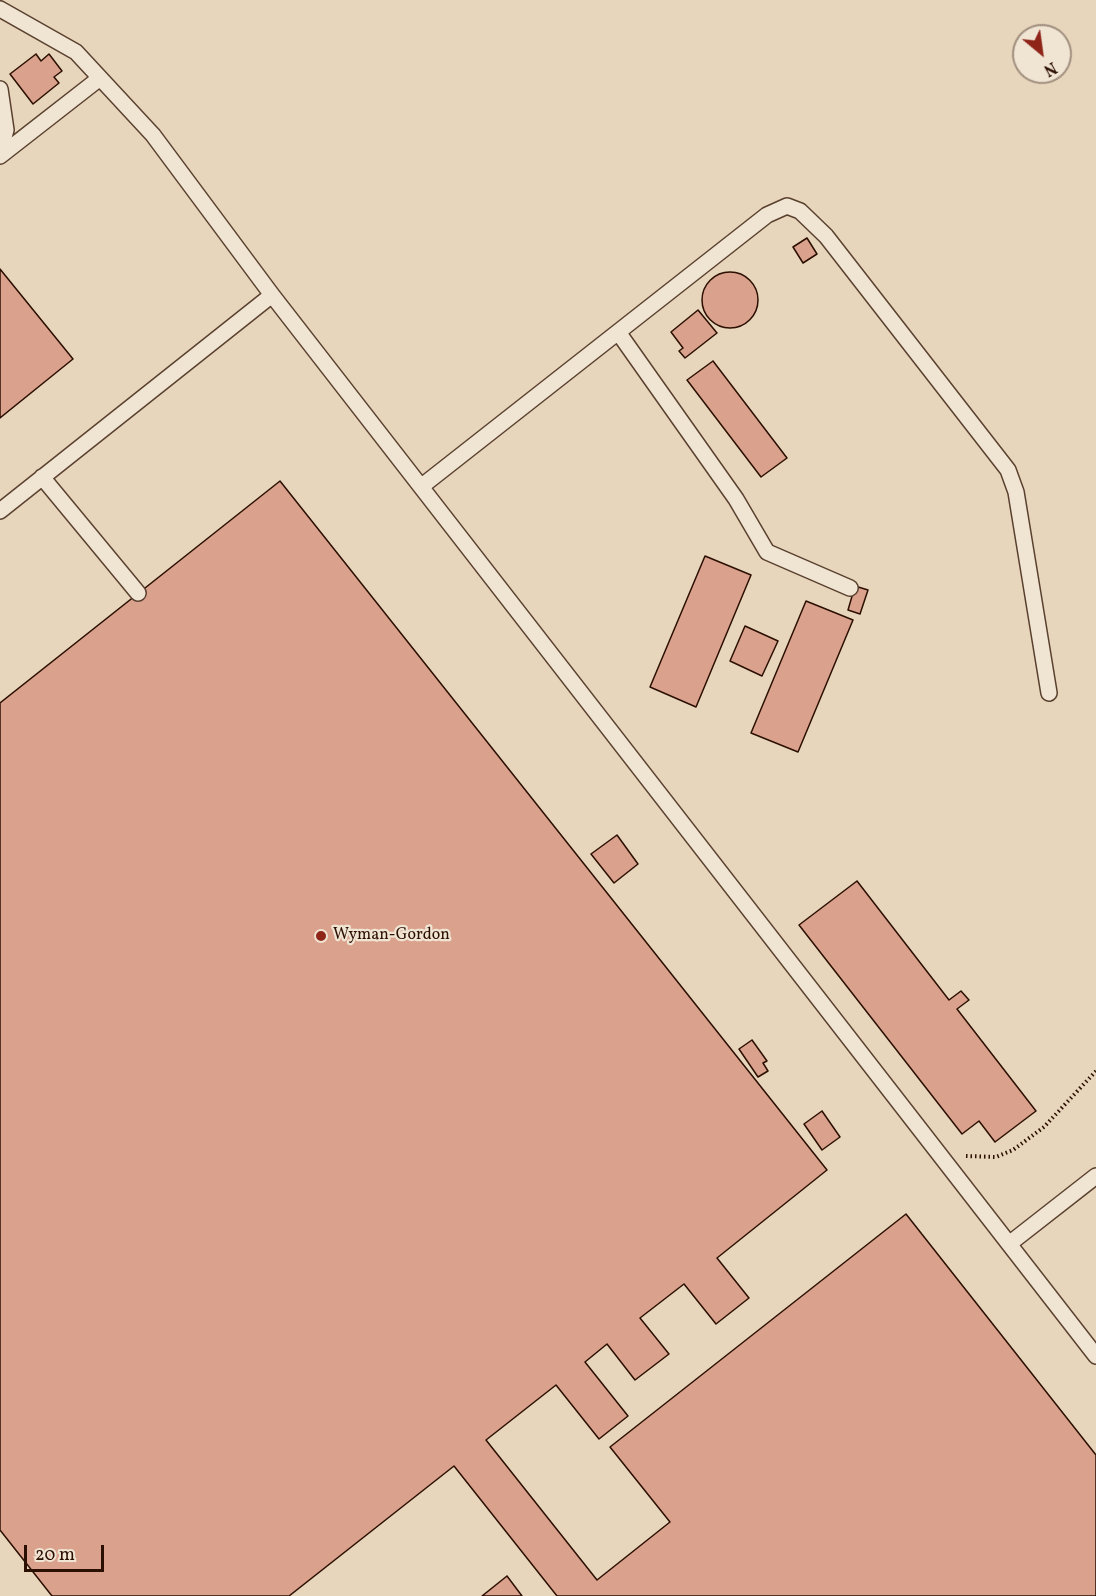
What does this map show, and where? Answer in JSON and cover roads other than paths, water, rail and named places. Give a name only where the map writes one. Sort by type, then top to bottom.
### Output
[{"type":"lane","points":[[0,9],[69,48],[153,135],[272,295],[1096,1356]]},
{"type":"lane","points":[[0,156],[100,78]]},
{"type":"lane","points":[[0,88],[6,130],[0,151]]},
{"type":"lane","points":[[422,486],[766,215],[787,206],[800,211],[826,236],[1008,470],[1016,492],[1049,693]]},
{"type":"lane","points":[[0,511],[272,295]]},
{"type":"lane","points":[[618,332],[736,499],[767,552],[850,588]]},
{"type":"lane","points":[[42,477],[138,594]]},
{"type":"lane","points":[[1009,1244],[1096,1176]]},
{"type":"place","name":"Wyman-Gordon","points":[[321,936]]}]
